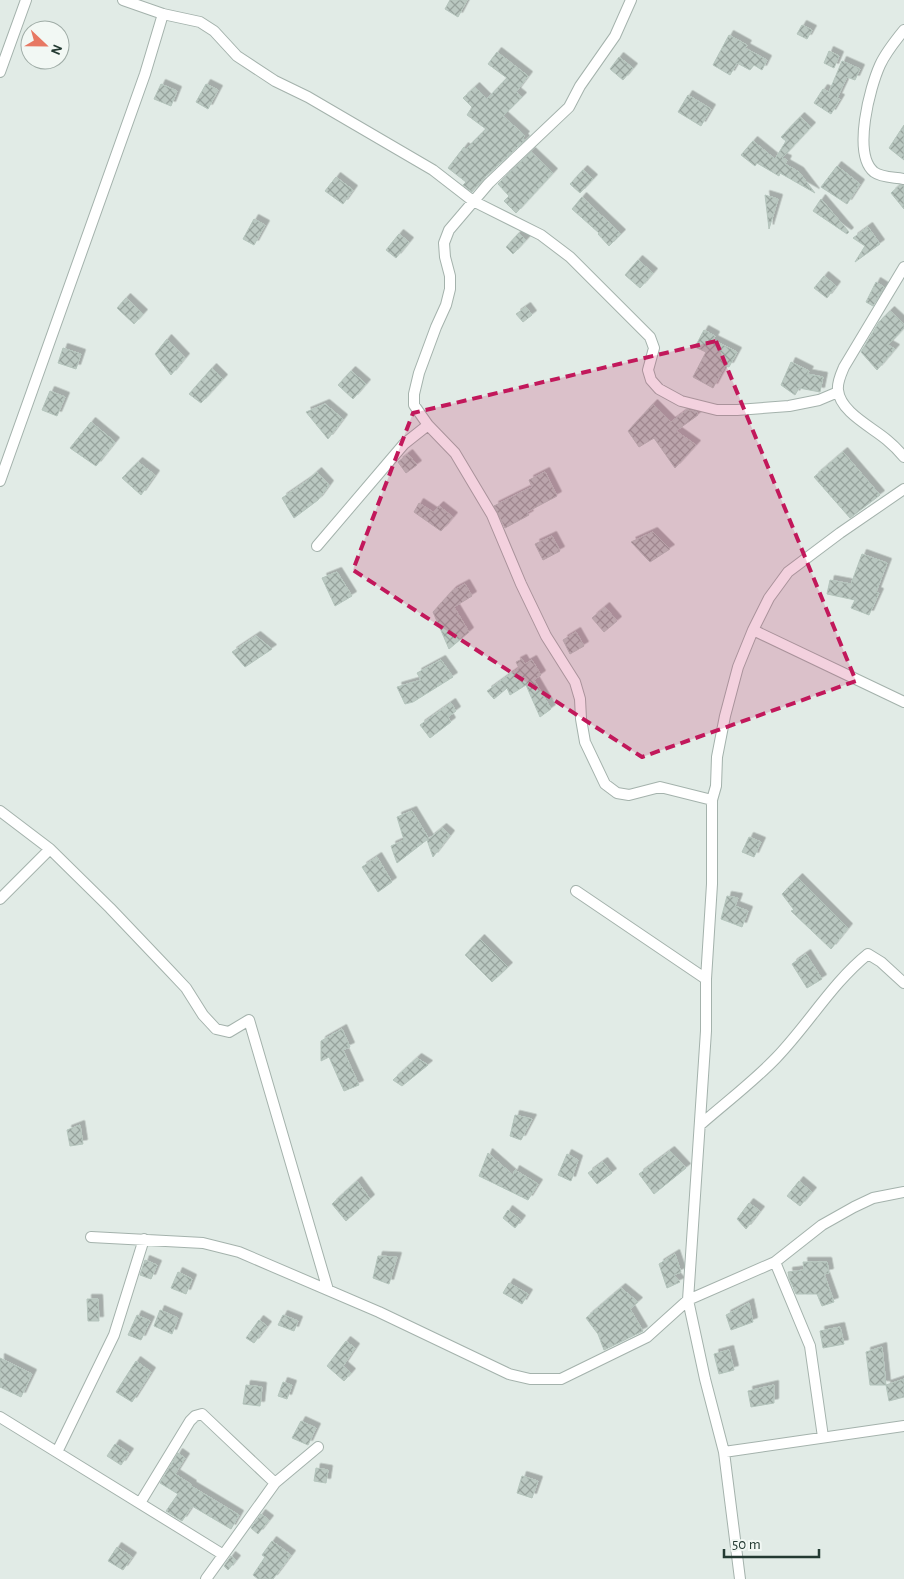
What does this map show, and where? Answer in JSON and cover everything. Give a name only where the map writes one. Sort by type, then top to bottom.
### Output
[{"type":"street","points":[[0,72],[26,0]]},
{"type":"street","points":[[123,0],[163,14],[200,22],[214,31],[237,56],[275,81],[308,97],[425,165],[474,201],[541,235],[570,256],[650,337],[654,348],[648,370],[651,380],[672,397],[717,410],[737,410],[789,406],[819,400],[838,392]]},
{"type":"street","points":[[631,0],[615,36],[580,86],[569,107],[489,183],[449,230],[444,243],[445,257],[450,276],[450,289],[446,305],[419,373],[414,394],[414,405],[428,424],[456,453],[492,515],[520,584],[546,636],[575,682],[580,699],[585,742],[605,784],[617,793],[629,795],[660,787],[712,800]]},
{"type":"street","points":[[0,481],[141,83],[163,14]]},
{"type":"street","points":[[904,30],[881,64],[872,86],[864,148],[868,164],[874,172],[882,176],[904,179]]},
{"type":"street","points":[[904,267],[844,367],[839,381],[838,392],[846,407],[887,440],[904,457]]},
{"type":"street","points":[[317,546],[404,444],[428,424]]},
{"type":"street","points":[[740,1579],[724,1452],[688,1300],[706,1031],[706,979],[712,884],[712,800],[716,786],[717,757],[725,716],[738,667],[769,598],[788,572],[904,489]]},
{"type":"street","points":[[753,630],[904,702]]},
{"type":"street","points":[[0,811],[50,849],[110,908],[186,988],[203,1015],[216,1029],[229,1032],[249,1020],[328,1290]]},
{"type":"street","points":[[0,899],[50,849]]},
{"type":"street","points":[[576,891],[706,979]]},
{"type":"street","points":[[700,1125],[775,1058],[836,986],[868,954],[881,962],[904,983]]},
{"type":"street","points":[[91,1237],[203,1243],[239,1252],[379,1312],[509,1374],[530,1379],[561,1378],[647,1337],[688,1300],[775,1262],[822,1225],[854,1207],[874,1198],[904,1192]]},
{"type":"street","points":[[57,1452],[114,1336],[144,1239]]},
{"type":"street","points":[[775,1262],[810,1346],[823,1437]]},
{"type":"street","points":[[140,1503],[190,1421],[195,1416],[202,1414],[275,1483]]},
{"type":"street","points":[[0,1417],[222,1554]]},
{"type":"street","points":[[724,1452],[904,1426]]},
{"type":"street","points":[[206,1579],[222,1554],[275,1483],[318,1447]]},
{"type":"highlighted area","points":[[716,341],[856,681],[642,757],[353,570],[413,413]]},
{"type":"building","points":[[450,0],[467,0],[458,17],[445,9]]},
{"type":"building","points":[[802,25],[812,30],[807,39],[797,34]]},
{"type":"building","points":[[729,35],[747,45],[745,48],[767,60],[762,70],[754,65],[750,70],[737,63],[730,75],[713,65]]},
{"type":"building","points":[[829,51],[839,56],[834,68],[824,63]]},
{"type":"building","points":[[497,52],[528,76],[516,92],[522,97],[503,116],[525,136],[523,138],[525,140],[484,178],[472,192],[463,185],[466,182],[448,168],[464,147],[466,149],[486,129],[467,115],[472,107],[463,98],[475,87],[487,99],[507,78],[488,64]]},
{"type":"building","points":[[619,57],[633,68],[623,80],[610,69]]},
{"type":"building","points":[[842,61],[860,69],[855,80],[847,77],[837,98],[840,99],[831,114],[814,103],[823,89],[829,92]]},
{"type":"building","points":[[161,84],[177,91],[171,106],[154,99]]},
{"type":"building","points":[[206,84],[218,90],[208,109],[196,102]]},
{"type":"building","points":[[688,95],[711,109],[701,126],[678,112]]},
{"type":"building","points":[[800,117],[811,127],[782,158],[787,160],[785,164],[799,172],[815,193],[780,173],[779,176],[757,163],[755,166],[741,155],[753,141],[775,159],[786,141],[781,137]]},
{"type":"building","points":[[904,125],[904,160],[889,148]]},
{"type":"building","points":[[531,152],[553,173],[516,213],[504,201],[509,196],[498,184]]},
{"type":"building","points":[[837,166],[860,184],[847,204],[821,187]]},
{"type":"building","points":[[583,170],[593,179],[580,193],[570,184]]},
{"type":"building","points":[[336,177],[353,190],[343,204],[325,191]]},
{"type":"building","points":[[900,185],[904,186],[904,209],[891,193]]},
{"type":"building","points":[[765,195],[778,199],[769,229]]},
{"type":"building","points":[[582,197],[621,234],[609,246],[599,233],[572,209]]},
{"type":"building","points":[[821,199],[849,232],[847,234],[813,211]]},
{"type":"building","points":[[254,219],[265,225],[254,245],[243,239]]},
{"type":"building","points":[[868,227],[880,244],[855,262],[865,246],[853,238]]},
{"type":"building","points":[[519,233],[526,240],[513,254],[506,247]]},
{"type":"building","points":[[399,234],[409,242],[396,258],[386,250]]},
{"type":"building","points":[[638,260],[653,273],[640,288],[625,275]]},
{"type":"building","points":[[824,276],[836,286],[827,298],[814,288]]},
{"type":"building","points":[[876,282],[884,287],[873,306],[866,302]]},
{"type":"building","points":[[126,298],[143,314],[134,324],[117,308]]},
{"type":"building","points":[[526,307],[532,315],[523,322],[516,314]]},
{"type":"building","points":[[890,311],[904,324],[904,328],[888,345],[895,349],[877,370],[861,352],[879,322]]},
{"type":"building","points":[[704,330],[715,336],[713,340],[737,352],[729,367],[725,366],[713,388],[693,377],[706,352],[695,347]]},
{"type":"building","points":[[167,339],[185,358],[171,375],[155,354]]},
{"type":"building","points":[[63,348],[81,354],[76,369],[58,363]]},
{"type":"building","points":[[791,362],[809,371],[807,374],[823,377],[820,392],[799,388],[795,395],[781,385]]},
{"type":"building","points":[[212,368],[223,379],[201,403],[189,394]]},
{"type":"building","points":[[351,371],[366,384],[353,399],[338,385]]},
{"type":"building","points":[[50,391],[65,397],[57,416],[42,410]]},
{"type":"building","points":[[325,404],[343,419],[328,439],[306,412]]},
{"type":"building","points":[[653,404],[671,422],[687,410],[697,412],[698,415],[676,431],[696,445],[675,468],[654,438],[639,447],[628,431]]},
{"type":"building","points":[[91,422],[115,442],[96,466],[70,448]]},
{"type":"building","points":[[843,452],[880,495],[850,518],[814,477]]},
{"type":"building","points":[[408,454],[417,465],[406,473],[398,462]]},
{"type":"building","points":[[138,462],[155,475],[141,495],[122,478]]},
{"type":"building","points":[[317,472],[329,485],[318,500],[294,518],[282,498]]},
{"type":"building","points":[[545,472],[557,496],[527,512],[529,515],[505,528],[494,506],[532,487],[529,480]]},
{"type":"building","points":[[419,503],[433,512],[439,506],[453,517],[441,531],[414,512]]},
{"type":"building","points":[[653,532],[670,549],[650,562],[631,542]]},
{"type":"building","points":[[552,536],[560,551],[543,560],[535,544]]},
{"type":"building","points":[[862,554],[887,563],[876,592],[879,593],[869,615],[851,608],[855,600],[827,594],[830,580],[851,584]]},
{"type":"building","points":[[337,572],[352,596],[335,606],[322,578]]},
{"type":"building","points":[[465,584],[472,596],[454,607],[469,632],[449,649],[433,612],[452,591]]},
{"type":"building","points":[[605,607],[617,621],[604,632],[592,618]]},
{"type":"building","points":[[576,632],[584,646],[570,654],[563,640]]},
{"type":"building","points":[[256,636],[272,649],[245,667],[232,652]]},
{"type":"building","points":[[522,659],[525,664],[532,660],[541,675],[534,680],[551,709],[540,717],[526,685],[510,695],[507,688],[494,699],[487,691],[519,668],[516,662]]},
{"type":"building","points":[[441,660],[453,677],[413,702],[405,704],[397,687],[421,680],[417,673]]},
{"type":"building","points":[[451,703],[456,711],[448,717],[451,722],[430,738],[420,725]]},
{"type":"building","points":[[412,811],[429,839],[442,828],[450,835],[433,857],[428,839],[397,863],[391,846],[404,840],[397,817]]},
{"type":"building","points":[[749,837],[761,842],[754,857],[742,852]]},
{"type":"building","points":[[377,857],[392,882],[378,892],[362,867]]},
{"type":"building","points":[[798,878],[848,928],[831,949],[791,911],[794,910],[782,894]]},
{"type":"building","points":[[727,896],[738,898],[735,906],[748,911],[742,927],[721,919]]},
{"type":"building","points":[[480,939],[508,967],[492,982],[465,955]]},
{"type":"building","points":[[806,954],[822,979],[807,988],[792,964]]},
{"type":"building","points":[[342,1029],[350,1047],[343,1050],[359,1085],[344,1091],[329,1057],[321,1061],[321,1041]]},
{"type":"building","points":[[417,1058],[428,1065],[402,1086],[393,1080]]},
{"type":"building","points":[[515,1115],[532,1119],[521,1140],[510,1136]]},
{"type":"building","points":[[80,1125],[83,1144],[70,1146],[67,1130]]},
{"type":"building","points":[[670,1151],[686,1168],[654,1194],[639,1174]]},
{"type":"building","points":[[488,1153],[513,1175],[515,1170],[538,1184],[528,1200],[479,1176]]},
{"type":"building","points":[[567,1154],[578,1160],[571,1181],[558,1175]]},
{"type":"building","points":[[603,1162],[612,1173],[597,1184],[588,1173]]},
{"type":"building","points":[[357,1181],[370,1199],[346,1221],[332,1204]]},
{"type":"building","points":[[799,1181],[812,1192],[800,1206],[787,1196]]},
{"type":"building","points":[[749,1203],[760,1211],[746,1229],[737,1219]]},
{"type":"building","points":[[508,1210],[521,1220],[515,1228],[503,1218]]},
{"type":"building","points":[[675,1254],[681,1272],[674,1275],[680,1282],[667,1288],[659,1264]]},
{"type":"building","points":[[378,1256],[397,1257],[389,1284],[373,1278]]},
{"type":"building","points":[[145,1260],[157,1265],[151,1279],[140,1275]]},
{"type":"building","points":[[803,1262],[827,1262],[829,1273],[824,1274],[834,1302],[822,1306],[817,1294],[796,1294],[788,1272],[804,1270]]},
{"type":"building","points":[[178,1272],[192,1279],[186,1294],[171,1288]]},
{"type":"building","points":[[509,1283],[528,1294],[522,1304],[503,1293]]},
{"type":"building","points":[[621,1288],[638,1302],[630,1309],[643,1331],[604,1350],[598,1334],[586,1318]]},
{"type":"building","points":[[87,1299],[98,1299],[99,1321],[88,1321]]},
{"type":"building","points":[[749,1303],[753,1322],[731,1330],[726,1315]]},
{"type":"building","points":[[160,1310],[178,1318],[172,1334],[154,1326]]},
{"type":"building","points":[[137,1315],[150,1321],[141,1340],[128,1335]]},
{"type":"building","points":[[283,1315],[298,1321],[294,1331],[278,1325]]},
{"type":"building","points":[[259,1320],[267,1326],[254,1343],[246,1338]]},
{"type":"building","points":[[840,1327],[844,1344],[823,1348],[820,1331]]},
{"type":"building","points":[[346,1341],[355,1348],[343,1366],[351,1373],[344,1381],[327,1366]]},
{"type":"building","points":[[882,1347],[886,1385],[870,1385],[866,1352]]},
{"type":"building","points":[[729,1350],[734,1370],[719,1374],[714,1354]]},
{"type":"building","points":[[0,1358],[32,1374],[21,1397],[0,1387]]},
{"type":"building","points":[[136,1361],[151,1372],[132,1402],[116,1392]]},
{"type":"building","points":[[904,1379],[904,1397],[889,1401],[886,1385]]},
{"type":"building","points":[[283,1382],[292,1385],[287,1399],[278,1396]]},
{"type":"building","points":[[246,1385],[262,1387],[260,1406],[243,1404]]},
{"type":"building","points":[[774,1385],[774,1403],[751,1407],[748,1391]]},
{"type":"building","points":[[301,1421],[316,1428],[308,1445],[292,1438]]},
{"type":"building","points":[[115,1444],[129,1453],[121,1465],[107,1456]]},
{"type":"building","points":[[178,1453],[185,1458],[175,1474],[239,1515],[231,1529],[192,1506],[182,1521],[166,1511],[178,1494],[160,1483]]},
{"type":"building","points":[[316,1468],[328,1470],[326,1483],[314,1481]]},
{"type":"building","points":[[522,1476],[538,1481],[532,1498],[517,1493]]},
{"type":"building","points":[[261,1514],[269,1520],[258,1534],[251,1528]]},
{"type":"building","points":[[272,1541],[291,1555],[273,1579],[258,1579],[253,1575],[265,1557],[262,1555]]},
{"type":"building","points":[[117,1547],[132,1557],[123,1570],[108,1561]]},
{"type":"building","points":[[231,1556],[236,1560],[228,1570],[224,1566]]}]
